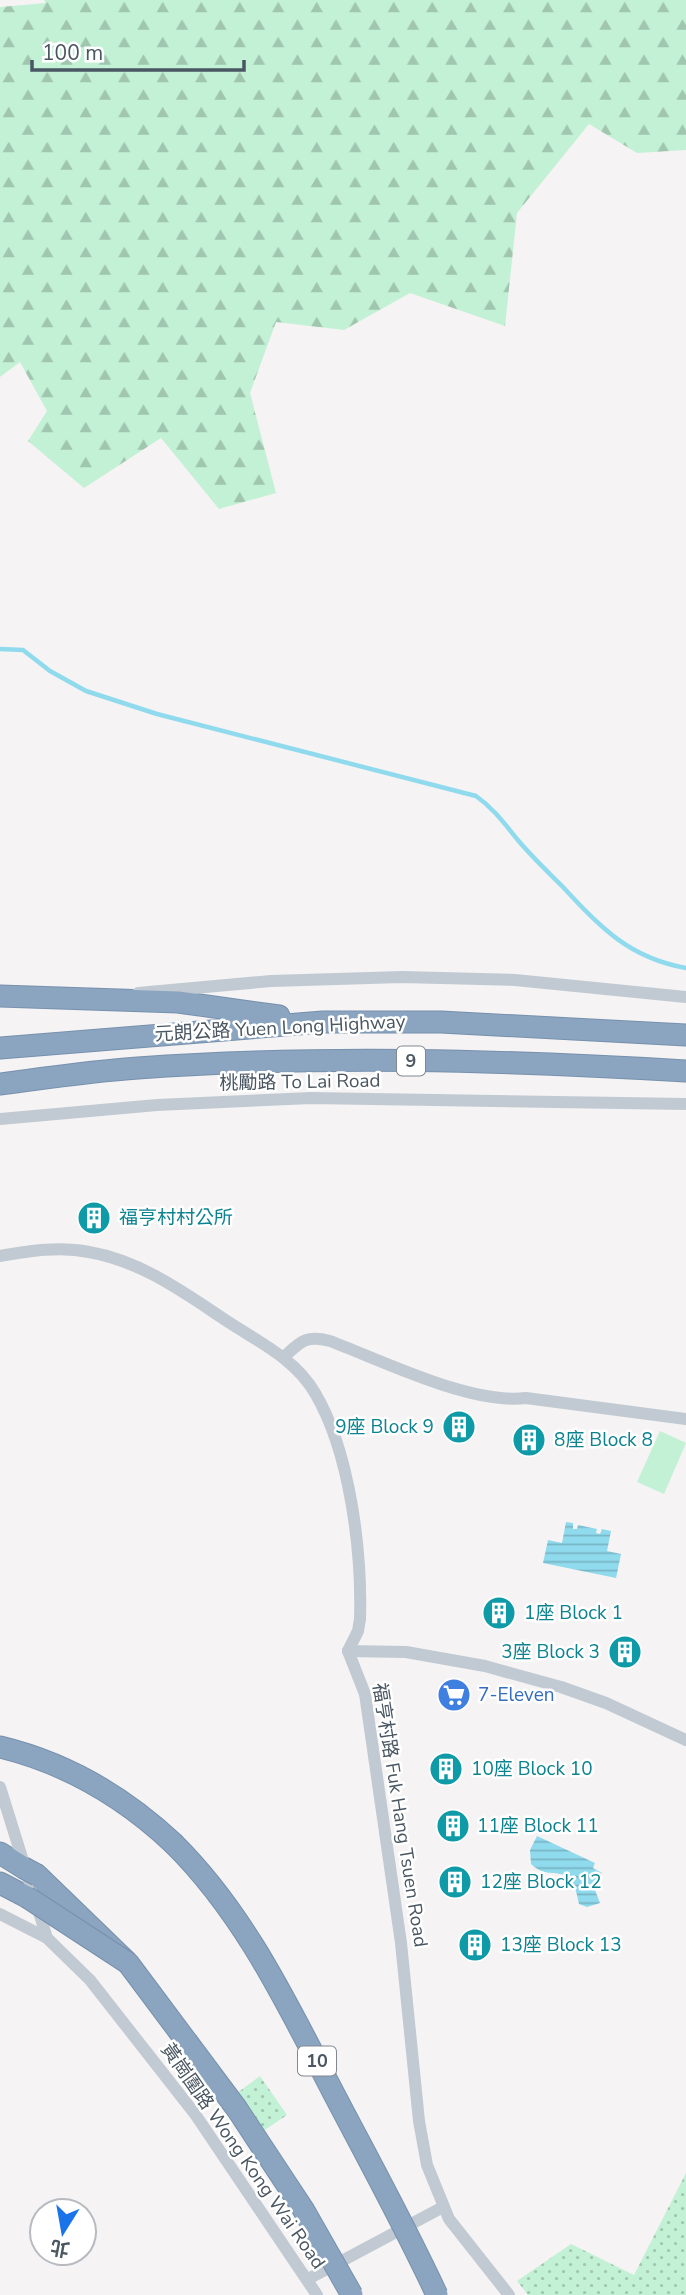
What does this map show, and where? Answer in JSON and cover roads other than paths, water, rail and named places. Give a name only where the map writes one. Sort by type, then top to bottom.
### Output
[{"type":"highway","points":[[0,996],[178,1002],[323,1022]]},
{"type":"highway","name":"元朗公路 Yuen Long Highway","points":[[0,1048],[323,1022],[441,1022],[686,1035]]},
{"type":"highway","name":"元朗公路 Yuen Long Highway","points":[[0,1084],[136,1068],[328,1059],[544,1063],[686,1071]]},
{"type":"highway","name":"10","points":[[0,1747],[65,1770],[122,1801],[173,1843],[218,1894],[275,1979],[437,2295]]},
{"type":"highway","points":[[0,1853],[37,1875],[128,1963],[244,2120],[303,2209],[352,2295]]},
{"type":"highway","points":[[0,1883],[27,1896],[128,1963]]},
{"type":"street","points":[[102,997],[271,981],[402,977],[515,980],[686,997]]},
{"type":"street","name":"桃勵路 To Lai Road","points":[[0,1119],[157,1105],[311,1098],[686,1104]]},
{"type":"street","points":[[0,1256],[58,1248],[90,1252],[126,1262],[189,1295],[284,1357],[313,1390],[329,1419],[344,1463],[354,1527],[360,1608],[358,1631],[348,1651],[406,1652],[485,1667],[561,1687],[606,1703],[686,1740]]},
{"type":"street","points":[[284,1357],[301,1341],[314,1337],[486,1398],[508,1401],[526,1398],[686,1419]]},
{"type":"street","name":"福亨村路 Fuk Hang Tsuen Road","points":[[348,1651],[365,1693],[401,1944],[419,2121],[427,2165],[443,2207],[470,2248],[509,2295]]},
{"type":"street","name":"黃崗圍路 Wong Kong Wai Road","points":[[0,1787],[47,1938],[89,1980],[195,2114],[317,2295]]},
{"type":"street","points":[[0,1914],[47,1938]]},
{"type":"street","points":[[308,2279],[443,2207]]},
{"type":"water","points":[[566,1522],[573,1523],[573,1529],[577,1529],[578,1525],[597,1529],[596,1533],[600,1534],[602,1529],[611,1531],[607,1551],[621,1554],[616,1578],[543,1563],[548,1540],[562,1543]]},
{"type":"water","points":[[537,1836],[595,1863],[593,1868],[602,1873],[595,1890],[600,1903],[587,1907],[579,1904],[571,1880],[560,1874],[539,1870],[531,1864],[530,1850]]},
{"type":"waterway","points":[[0,649],[23,650],[50,671],[86,691],[157,714],[476,796],[589,915],[617,939],[648,957],[686,968]]},
{"type":"place","name":"福亨村村公所","points":[[94,1218]]},
{"type":"place","name":"9座 Block 9","points":[[459,1427]]},
{"type":"place","name":"8座 Block 8","points":[[529,1440]]},
{"type":"place","name":"1座 Block 1","points":[[499,1613]]},
{"type":"place","name":"3座 Block 3","points":[[625,1652]]},
{"type":"place","name":"7-Eleven","points":[[454,1695]]},
{"type":"place","name":"10座 Block 10","points":[[446,1769]]},
{"type":"place","name":"11座 Block 11","points":[[453,1826]]},
{"type":"place","name":"12座 Block 12","points":[[455,1882]]},
{"type":"place","name":"13座 Block 13","points":[[475,1945]]}]
